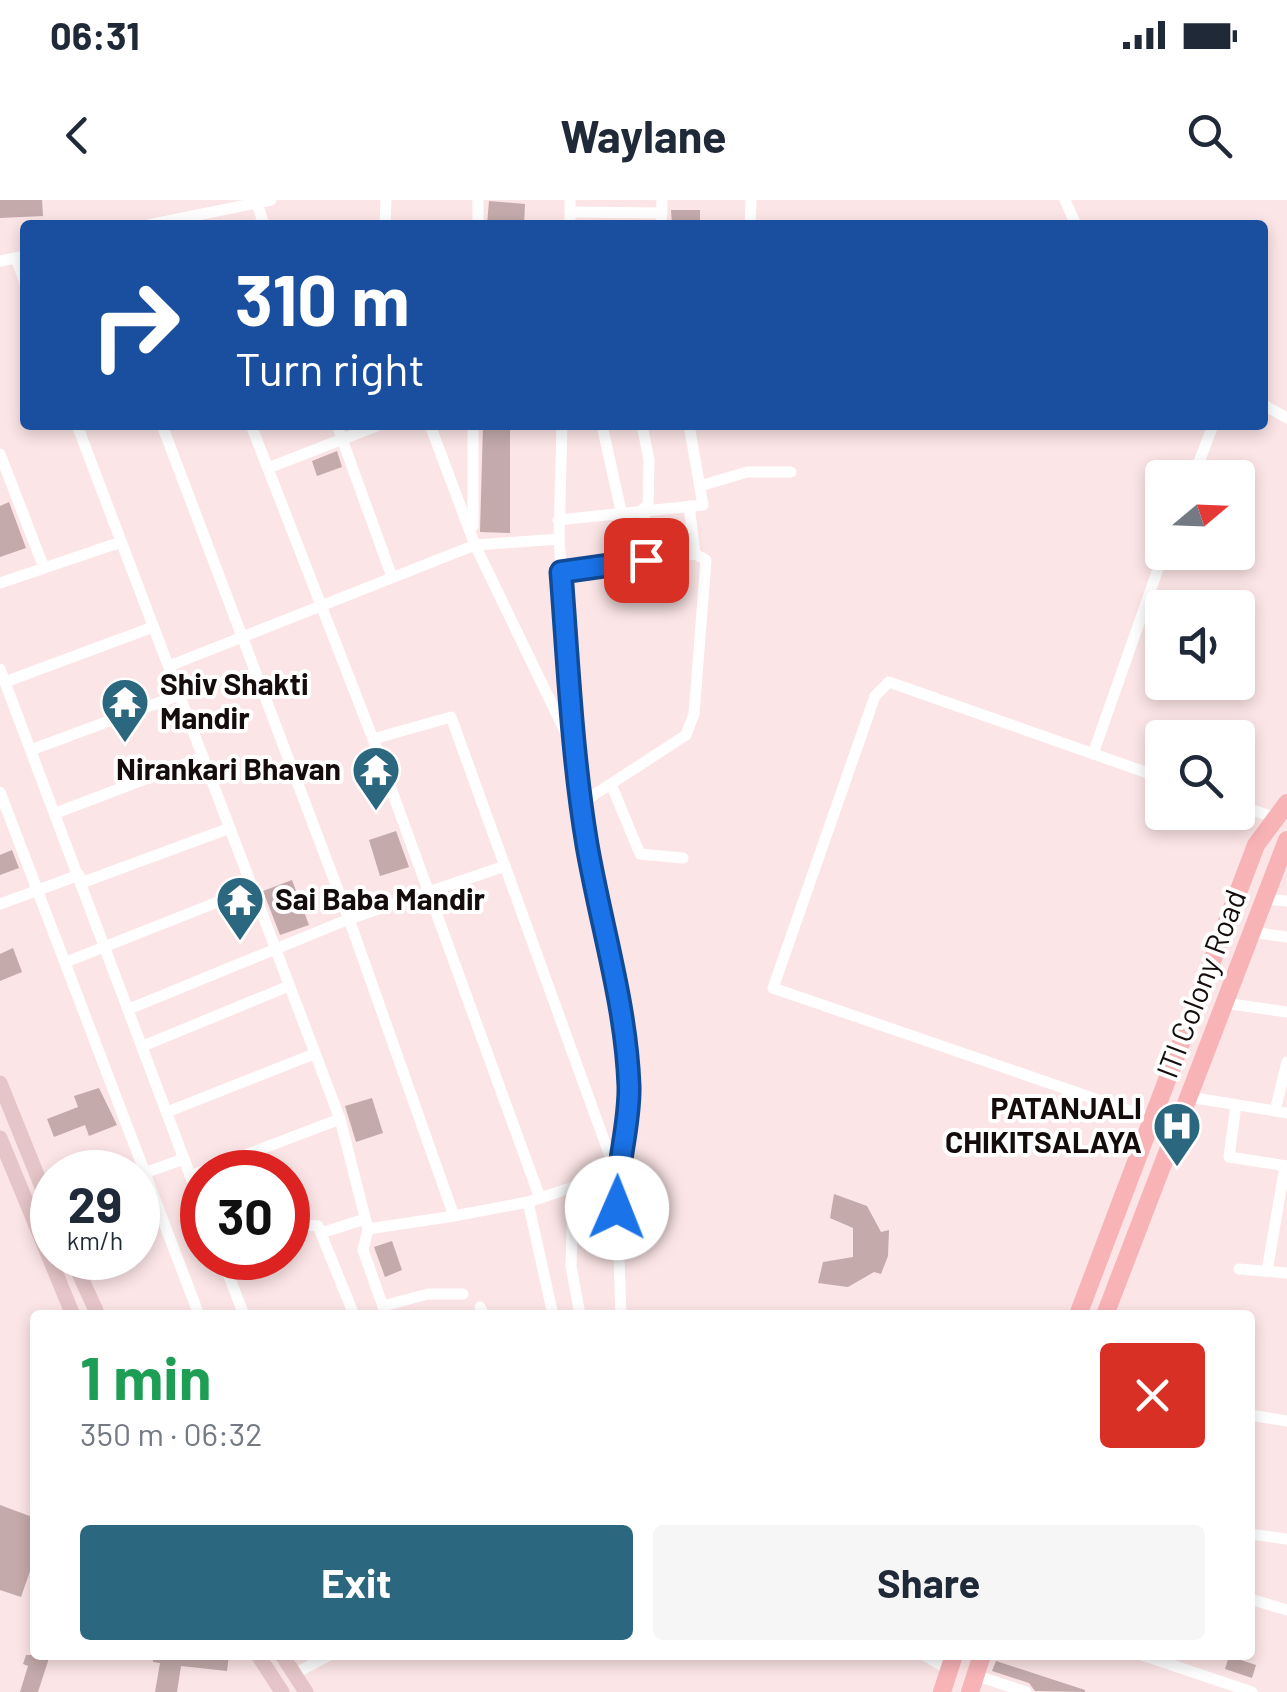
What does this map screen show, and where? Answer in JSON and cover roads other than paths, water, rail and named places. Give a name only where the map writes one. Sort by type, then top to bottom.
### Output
[{"type":"main road","points":[[1080,1310],[1256,845],[1287,803]]},
{"type":"main road","name":"ITI Colony Road","points":[[1106,1310],[1287,840]]},
{"type":"main road","points":[[958,1692],[968,1660]]},
{"type":"main road","points":[[973,1684],[980,1660]]},
{"type":"main road","points":[[942,1692],[951,1662]]},
{"type":"street","points":[[179,220],[271,200]]},
{"type":"street","points":[[257,203],[262,220]]},
{"type":"street","points":[[570,212],[662,213]]},
{"type":"street","points":[[0,261],[20,257]]},
{"type":"street","points":[[79,430],[340,1119],[366,1224],[363,1250],[384,1310]]},
{"type":"street","points":[[164,430],[349,919],[454,1216]]},
{"type":"street","points":[[253,430],[373,739],[534,1200],[552,1310]]},
{"type":"street","points":[[340,430],[392,576]]},
{"type":"street","points":[[268,468],[366,430]]},
{"type":"street","points":[[432,430],[473,531]]},
{"type":"street","points":[[473,430],[475,545],[576,752]]},
{"type":"street","points":[[562,430],[558,520],[580,804],[597,907],[614,966],[629,1089],[616,1173],[618,1310]]},
{"type":"street","points":[[603,430],[621,511]]},
{"type":"street","points":[[643,430],[648,460],[646,560]]},
{"type":"street","points":[[558,520],[704,505],[690,430]]},
{"type":"street","points":[[1200,460],[1211,430]]},
{"type":"street","points":[[0,454],[44,568]]},
{"type":"street","points":[[700,486],[747,472],[790,472]]},
{"type":"street","points":[[689,506],[695,554]]},
{"type":"street","points":[[169,666],[475,545],[559,539]]},
{"type":"street","points":[[0,581],[122,542]]},
{"type":"street","points":[[561,572],[695,554],[706,560],[694,714],[686,734],[580,804]]},
{"type":"street","points":[[1093,754],[1158,570]]},
{"type":"street","points":[[5,682],[154,628]]},
{"type":"street","points":[[0,669],[181,1150]]},
{"type":"street","points":[[1145,772],[889,682],[875,696],[773,988],[1177,1127]]},
{"type":"street","points":[[31,750],[179,695]]},
{"type":"street","points":[[373,739],[451,717],[616,1173]]},
{"type":"street","points":[[56,813],[203,757]]},
{"type":"street","points":[[610,784],[636,851],[647,857],[683,858]]},
{"type":"street","points":[[0,792],[133,1150]]},
{"type":"street","points":[[1255,811],[1273,818]]},
{"type":"street","points":[[0,904],[230,828]]},
{"type":"street","points":[[129,1008],[277,946],[505,866]]},
{"type":"street","points":[[66,962],[253,888]]},
{"type":"street","points":[[1264,899],[1287,902]]},
{"type":"street","points":[[1252,932],[1287,936]]},
{"type":"street","points":[[143,1046],[289,986]]},
{"type":"street","points":[[1224,1004],[1287,1012]]},
{"type":"street","points":[[167,1112],[314,1054]]},
{"type":"street","points":[[1188,1097],[1281,1112],[1287,1062]]},
{"type":"street","points":[[0,1083],[30,1155]]},
{"type":"street","points":[[1236,1105],[1228,1156],[1286,1166],[1267,1271]]},
{"type":"street","points":[[258,1150],[340,1119]]},
{"type":"street","points":[[0,1138],[71,1310]]},
{"type":"street","points":[[322,1233],[366,1224],[454,1216],[534,1200],[616,1173]]},
{"type":"street","points":[[573,1187],[570,1266],[579,1310]]},
{"type":"street","points":[[160,1220],[197,1310]]},
{"type":"street","points":[[310,1225],[318,1226],[322,1233],[352,1310]]},
{"type":"street","points":[[1239,1269],[1287,1272]]},
{"type":"street","points":[[82,1280],[96,1310]]},
{"type":"street","points":[[230,1280],[242,1310]]},
{"type":"street","points":[[387,1310],[428,1294],[462,1294]]},
{"type":"street","points":[[1255,1416],[1287,1421]]},
{"type":"street","points":[[1255,1535],[1287,1539]]},
{"type":"street","points":[[1255,1600],[1287,1610]]},
{"type":"street","points":[[261,1660],[282,1692]]},
{"type":"street","points":[[285,1660],[306,1692]]},
{"type":"street","points":[[294,1674],[321,1660]]},
{"type":"street","points":[[1157,1660],[1252,1692]]},
{"type":"street","points":[[973,1684],[1026,1692]]},
{"type":"place","name":"Shiv Shakti Mandir","points":[[125,744]]},
{"type":"place","name":"Nirankari Bhavan","points":[[376,812]]},
{"type":"place","name":"Sai Baba Mandir","points":[[240,942]]},
{"type":"place","name":"PATANJALI CHIKITSALAYA","points":[[1177,1168]]}]
